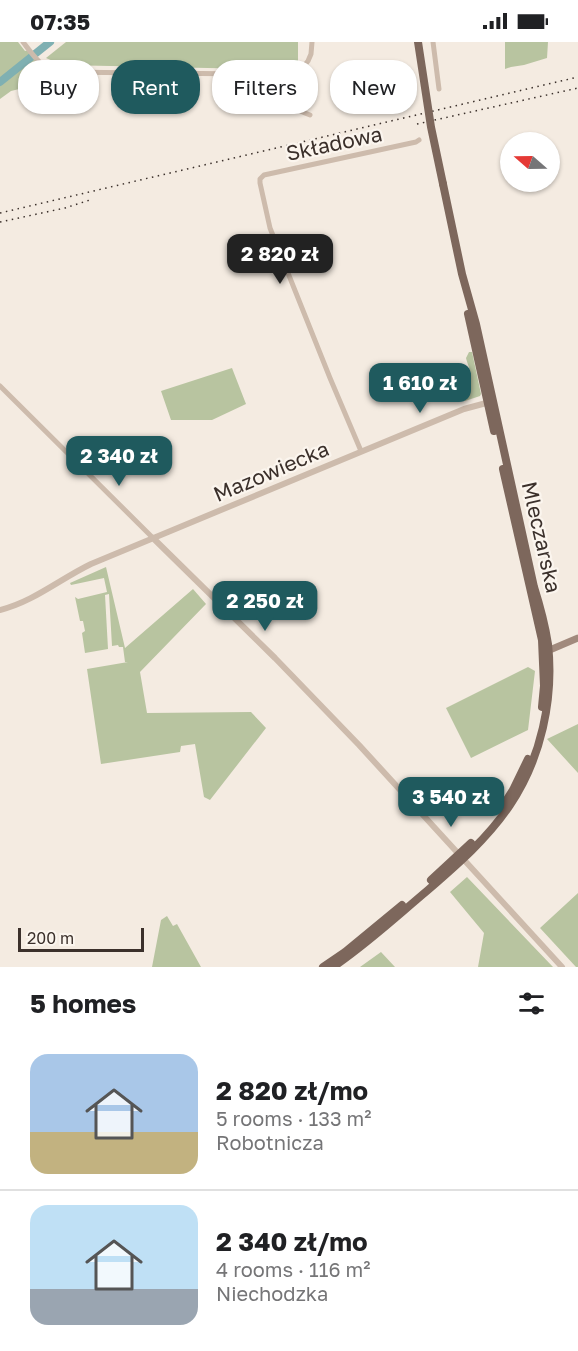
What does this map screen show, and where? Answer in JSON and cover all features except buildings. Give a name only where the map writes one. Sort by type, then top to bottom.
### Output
[{"type":"main road","name":"Mleczarska","points":[[418,42],[442,184],[462,274],[476,324],[490,401],[543,619],[546,652],[542,706],[529,756],[513,790],[500,810],[461,856]]},
{"type":"main road","points":[[546,652],[578,638]]},
{"type":"main road","points":[[323,967],[397,910],[461,856]]},
{"type":"main road","points":[[333,967],[378,934],[461,856]]},
{"type":"street","points":[[23,42],[36,60],[58,72],[212,74]]},
{"type":"street","points":[[308,60],[312,42]]},
{"type":"street","points":[[433,42],[440,89]]},
{"type":"street","name":"Składowa","points":[[361,451],[270,228],[260,179],[264,175],[419,140]]},
{"type":"street","points":[[0,386],[275,658],[359,745],[562,967]]},
{"type":"street","name":"Mazowiecka","points":[[0,610],[35,597],[91,564],[361,451],[464,409],[490,401]]},
{"type":"green space","points":[[0,42],[18,42],[25,51],[29,50],[36,60],[18,60],[18,89],[11,91],[0,99]]},
{"type":"green space","points":[[66,42],[298,42],[298,60],[212,60],[212,68],[200,68],[200,60],[111,60],[111,66],[99,66],[99,60],[51,60],[46,58]]},
{"type":"green space","points":[[505,42],[548,42],[547,58],[505,69]]},
{"type":"green space","points":[[469,352],[472,352],[481,394],[465,401],[460,392],[470,378],[466,358]]},
{"type":"green space","points":[[232,368],[246,404],[212,420],[171,420],[161,391]]},
{"type":"green space","points":[[106,567],[125,648],[193,589],[206,604],[140,672],[147,713],[251,712],[266,728],[210,800],[204,797],[195,744],[181,746],[180,752],[101,764],[87,669],[128,662],[125,662],[123,647],[112,646],[109,594],[105,595],[108,649],[85,653],[82,633],[85,631],[83,621],[80,621],[75,597],[78,599],[107,592],[104,578],[71,585],[70,583]]},
{"type":"green space","points":[[528,667],[535,671],[528,730],[471,758],[446,708]]},
{"type":"green space","points":[[578,724],[578,773],[547,739]]},
{"type":"green space","points":[[467,877],[553,967],[478,967],[484,933],[450,892]]},
{"type":"green space","points":[[578,893],[578,967],[576,967],[540,928]]},
{"type":"green space","points":[[167,916],[173,926],[177,924],[201,967],[152,967],[161,920]]},
{"type":"green space","points":[[381,952],[395,967],[360,967]]},
{"type":"waterway","points":[[0,82],[50,42]]},
{"type":"railway","points":[[0,213],[578,77]]},
{"type":"railway","points":[[417,124],[578,88]]},
{"type":"railway","points":[[0,222],[65,208],[93,199]]}]
